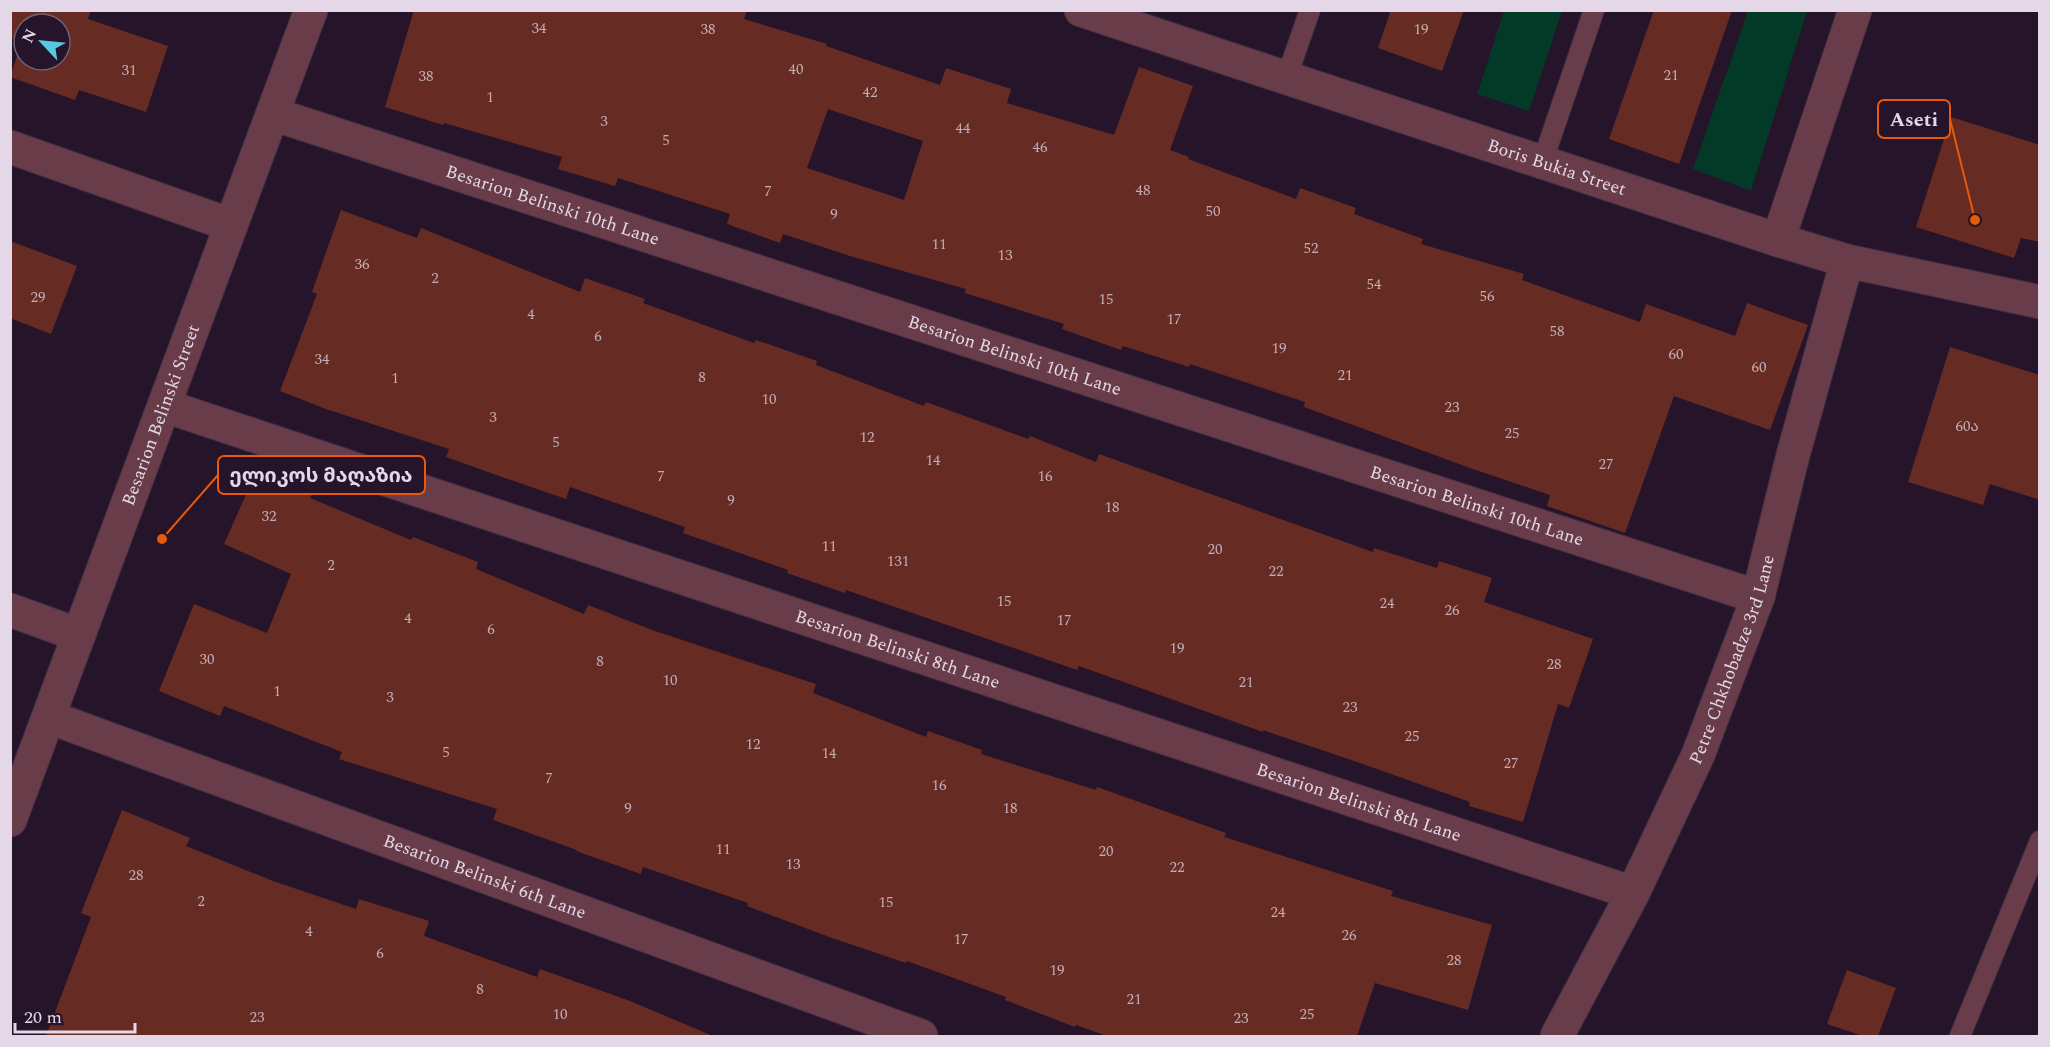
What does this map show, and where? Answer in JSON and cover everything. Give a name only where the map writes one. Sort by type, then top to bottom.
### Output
[{"type":"street","name":"Besarion Belinski Street","points":[[10,820],[311,10]]},
{"type":"street","name":"Boris Bukia Street","points":[[1081,10],[1846,261],[2040,302]]},
{"type":"street","points":[[1778,240],[1855,10]]},
{"type":"street","name":"Besarion Belinski 10th Lane","points":[[273,114],[1758,597]]},
{"type":"street","points":[[10,147],[231,225]]},
{"type":"street","name":"Petre Chkhobadze 3rd Lane","points":[[1557,1036],[1633,893],[1698,755],[1758,597],[1793,455],[1846,261]]},
{"type":"street","name":"Besarion Belinski 8th Lane","points":[[165,405],[1633,893]]},
{"type":"street","points":[[10,610],[79,635]]},
{"type":"street","name":"Besarion Belinski 6th Lane","points":[[49,717],[921,1036]]},
{"type":"lane","points":[[1287,79],[1310,10]]},
{"type":"lane","points":[[1542,163],[1594,10]]},
{"type":"lane","points":[[1960,1036],[2040,841]]},
{"type":"green space","points":[[1504,11],[1562,11],[1529,111],[1477,94]]},
{"type":"green space","points":[[1748,11],[1807,11],[1751,191],[1693,169]]},
{"type":"building","points":[[10,10],[91,10],[88,19],[168,46],[146,112],[79,90],[75,100],[10,77],[12,71],[72,72],[72,12],[12,12],[12,38],[10,37]]},
{"type":"building","points":[[414,10],[747,10],[744,19],[827,44],[826,46],[940,85],[946,68],[1011,89],[1007,103],[1114,135],[1139,67],[1193,86],[1170,150],[1189,157],[1188,159],[1296,199],[1300,188],[1356,208],[1354,214],[1423,239],[1421,244],[1524,274],[1522,280],[1640,322],[1646,304],[1735,336],[1747,303],[1808,325],[1770,430],[1674,396],[1625,533],[1547,506],[1550,495],[1304,407],[1305,402],[1190,364],[1189,367],[1123,346],[1121,350],[1062,329],[1064,324],[965,293],[966,289],[783,234],[780,243],[727,224],[730,214],[618,178],[615,186],[558,169],[562,157],[385,107]],"holes":[[[828,109],[923,141],[904,200],[807,168]]]},
{"type":"building","points":[[1391,10],[1464,10],[1442,71],[1378,48]]},
{"type":"building","points":[[1654,10],[1732,10],[1679,164],[1609,139]]},
{"type":"building","points":[[1951,117],[2040,145],[2040,242],[2021,238],[2014,258],[1916,227]]},
{"type":"building","points":[[341,210],[417,238],[421,228],[580,292],[585,278],[645,299],[643,303],[754,343],[756,340],[817,361],[816,365],[924,406],[926,402],[1028,439],[1030,436],[1096,462],[1099,454],[1373,552],[1374,548],[1437,568],[1439,561],[1492,578],[1484,602],[1593,639],[1569,708],[1558,704],[1523,822],[1469,806],[1470,802],[1263,730],[1263,732],[1079,666],[1077,670],[846,590],[845,593],[787,573],[788,570],[683,533],[685,527],[570,487],[566,499],[505,478],[446,457],[449,449],[326,409],[280,391],[317,294],[312,292]]},
{"type":"building","points":[[10,241],[77,266],[51,334],[10,318]]},
{"type":"building","points":[[1950,347],[2040,375],[2040,500],[1990,484],[1983,505],[1908,482]]},
{"type":"building","points":[[260,463],[315,488],[310,498],[411,540],[413,537],[478,562],[476,569],[584,614],[588,605],[652,630],[816,684],[813,693],[926,737],[928,731],[982,750],[981,754],[1096,790],[1097,787],[1226,833],[1224,837],[1393,891],[1391,896],[1492,925],[1468,1010],[1375,983],[1357,1036],[1107,1036],[1076,1025],[1075,1027],[1005,1000],[1006,997],[907,961],[906,963],[832,938],[747,906],[748,903],[643,867],[641,874],[493,820],[497,809],[339,759],[342,752],[224,706],[220,716],[159,691],[194,604],[267,633],[291,574],[224,544]]},
{"type":"building","points":[[122,810],[190,838],[186,846],[273,881],[356,909],[359,899],[429,921],[424,936],[537,977],[540,969],[630,1001],[713,1036],[46,1036],[91,917],[81,913]]},
{"type":"building","points":[[1847,970],[1896,988],[1878,1036],[1863,1036],[1827,1024]]},
{"type":"place","name":"Aseti","points":[[1975,220]]},
{"type":"place","name":"ელიკოს მაღაზია","points":[[162,539]]}]
